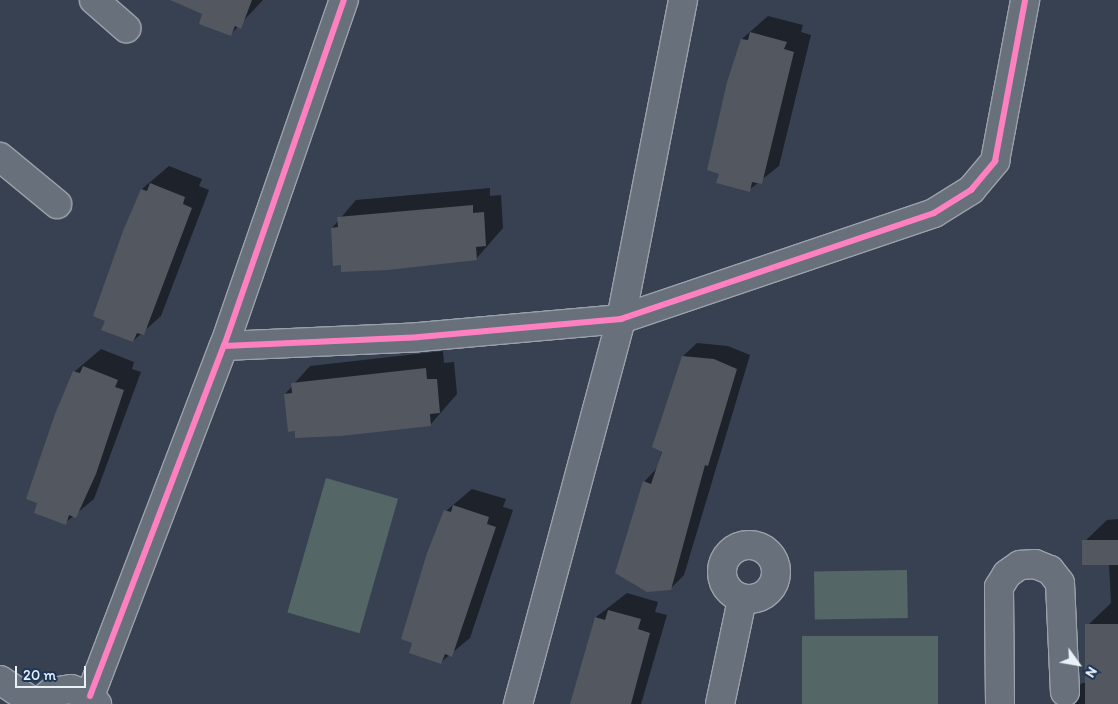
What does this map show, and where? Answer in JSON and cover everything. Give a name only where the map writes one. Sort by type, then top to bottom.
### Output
[{"type":"street","points":[[94,0],[126,28]]},
{"type":"street","points":[[0,680],[36,704],[52,692],[71,689],[93,700],[224,346],[344,0]]},
{"type":"street","points":[[518,704],[621,319],[683,0]]},
{"type":"street","points":[[224,346],[419,337],[621,319],[934,213],[971,190],[995,161],[1025,0]]},
{"type":"street","points":[[0,157],[57,204]]},
{"type":"street","points":[[1000,704],[999,587],[1006,574],[1020,565],[1035,564],[1050,570],[1060,583],[1065,692]]},
{"type":"street","points":[[720,704],[742,600]]},
{"type":"shaded area","points":[[326,478],[398,499],[360,633],[287,613]]},
{"type":"shaded area","points":[[907,570],[908,618],[815,620],[814,572]]},
{"type":"shaded area","points":[[802,636],[938,636],[938,704],[802,704]]},
{"type":"building","points":[[170,0],[252,0],[241,29],[235,26],[231,36],[199,24],[202,14]]},
{"type":"building","points":[[750,32],[787,42],[784,49],[794,52],[762,184],[752,182],[750,192],[716,183],[719,174],[707,170],[727,82],[741,39],[748,40]]},
{"type":"building","points":[[150,183],[185,197],[183,204],[192,208],[144,335],[137,333],[133,342],[101,330],[105,321],[93,316],[123,231],[141,189],[147,191]]},
{"type":"building","points":[[473,205],[473,213],[484,212],[486,246],[476,247],[477,260],[388,270],[341,272],[341,265],[333,266],[331,228],[338,227],[337,217]]},
{"type":"building","points":[[682,356],[714,359],[737,369],[708,466],[705,465],[671,590],[647,592],[615,573],[643,481],[651,484],[662,452],[652,447]]},
{"type":"building","points":[[83,366],[118,380],[115,387],[124,390],[96,474],[76,518],[69,515],[66,525],[34,513],[37,503],[26,499],[55,414],[73,371],[80,373]]},
{"type":"building","points":[[426,368],[427,379],[437,379],[440,413],[430,414],[431,426],[341,436],[295,438],[295,431],[288,432],[284,394],[292,393],[291,383]]},
{"type":"building","points":[[453,505],[489,517],[487,524],[496,527],[452,657],[445,654],[441,664],[409,653],[412,643],[401,639],[427,553],[444,510],[451,512]]},
{"type":"building","points":[[1082,540],[1118,540],[1118,565],[1082,565]]},
{"type":"building","points":[[608,610],[641,619],[638,629],[650,633],[631,704],[570,704],[595,617],[605,620]]},
{"type":"building","points":[[1085,624],[1118,624],[1118,704],[1085,704]]},
{"type":"cycle path","points":[[90,696],[224,346],[344,0]]},
{"type":"cycle path","points":[[224,346],[419,337],[621,319],[934,213],[971,190],[995,161],[1025,0]]}]
